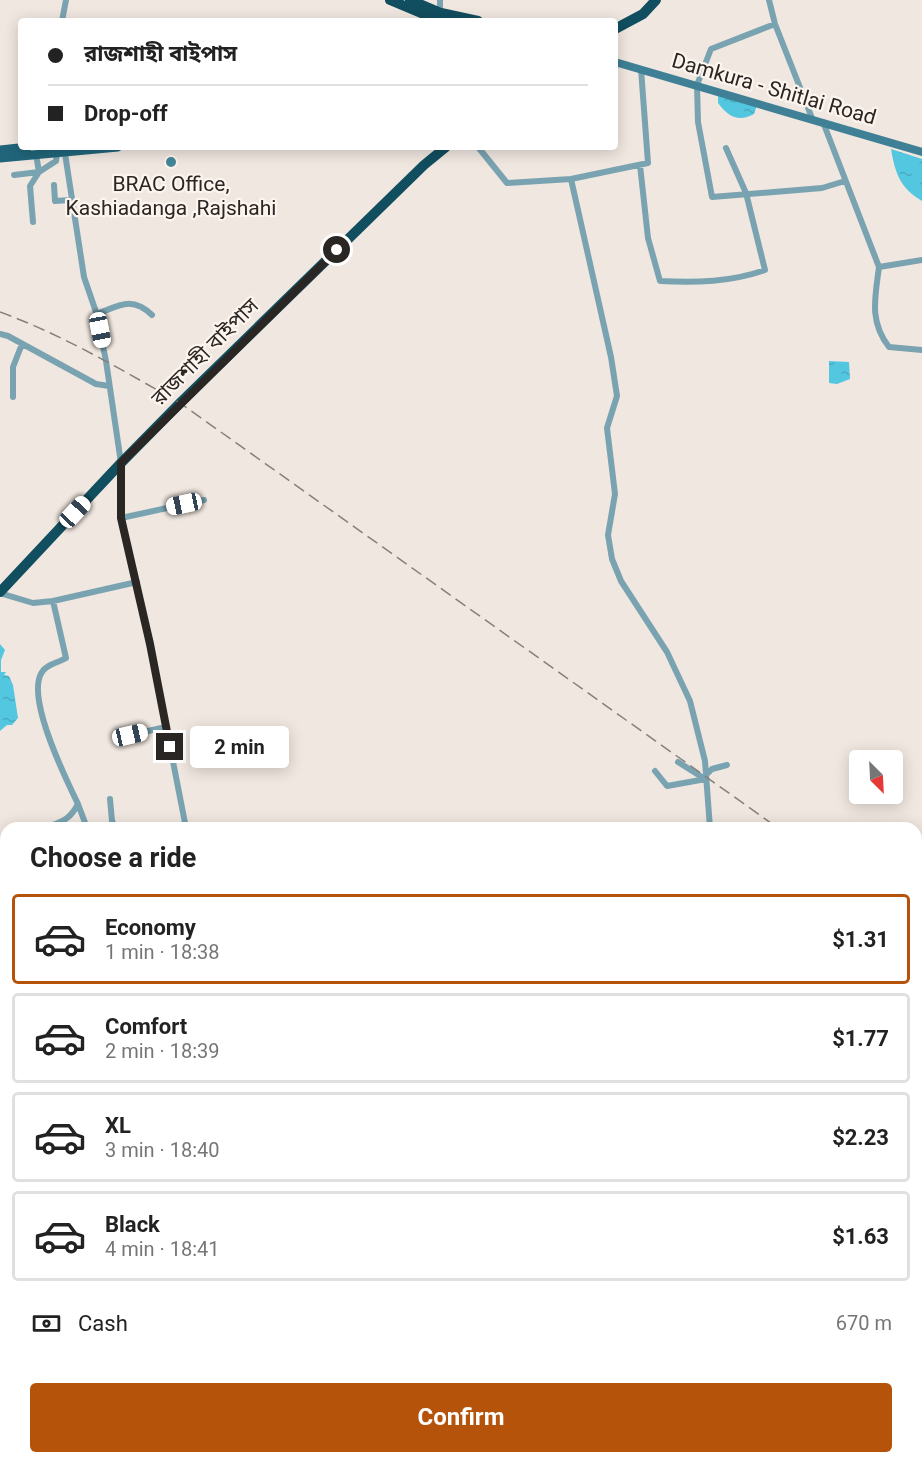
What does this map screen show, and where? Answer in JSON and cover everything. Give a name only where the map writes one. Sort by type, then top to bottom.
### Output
[{"type":"highway","points":[[390,0],[440,17]]},
{"type":"highway","points":[[410,0],[440,17]]},
{"type":"highway","points":[[618,27],[643,14],[657,0]]},
{"type":"highway","points":[[424,165],[431,150]]},
{"type":"highway","name":"রাজশাহী বাইপাস","points":[[0,593],[121,463],[424,165],[442,150]]},
{"type":"main road","points":[[0,150],[32,150]]},
{"type":"main road","points":[[0,158],[32,150]]},
{"type":"street","points":[[63,18],[66,0]]},
{"type":"street","points":[[440,0],[440,17]]},
{"type":"street","points":[[769,0],[775,24],[812,118]]},
{"type":"street","points":[[775,24],[711,49],[697,85],[698,123],[712,197],[822,188],[845,181]]},
{"type":"street","name":"Damkura - Shitlai Road","points":[[618,63],[922,152]]},
{"type":"street","points":[[480,150],[507,183],[570,179],[648,163],[641,69]]},
{"type":"street","points":[[823,122],[879,267],[874,307],[879,334],[889,347],[922,350]]},
{"type":"street","points":[[640,165],[648,238],[660,281],[698,283],[748,276],[765,270],[746,193],[726,148]]},
{"type":"street","points":[[32,150],[39,172]]},
{"type":"street","points":[[14,175],[39,172],[57,161],[57,154],[63,150]]},
{"type":"street","points":[[64,150],[84,277],[97,314],[106,361],[121,463],[121,518],[137,582],[185,822]]},
{"type":"street","points":[[33,222],[30,186],[39,172]]},
{"type":"street","points":[[570,179],[617,396],[607,428],[615,494],[608,535],[612,559],[621,581],[667,652],[690,701],[705,761],[710,822]]},
{"type":"street","points":[[54,185],[55,201],[71,200]]},
{"type":"street","points":[[879,267],[922,260]]},
{"type":"street","points":[[97,314],[129,303],[142,305],[152,315]]},
{"type":"street","points":[[0,334],[8,336],[96,384],[109,386]]},
{"type":"street","points":[[13,398],[13,367],[22,344]]},
{"type":"street","points":[[121,518],[204,500]]},
{"type":"street","points":[[0,593],[33,603],[53,601],[137,582]]},
{"type":"street","points":[[53,601],[66,658],[49,665],[41,673],[40,704],[51,745],[85,822]]},
{"type":"street","points":[[130,735],[166,727]]},
{"type":"street","points":[[678,762],[706,777]]},
{"type":"street","points":[[655,771],[667,786],[706,777],[712,769],[727,765]]},
{"type":"street","points":[[110,799],[113,822]]},
{"type":"street","points":[[60,822],[73,815],[78,804]]},
{"type":"water","points":[[718,94],[757,105],[754,114],[743,118],[730,115],[718,103]]},
{"type":"water","points":[[891,149],[922,159],[922,201],[908,191],[900,179]]},
{"type":"water","points":[[829,361],[849,362],[850,379],[837,384],[829,383]]},
{"type":"water","points":[[0,644],[5,650],[1,660],[1,672],[6,672],[4,675],[9,676],[13,685],[18,718],[12,725],[7,725],[0,731]]},
{"type":"railway","points":[[0,312],[69,342],[180,403],[770,822]]},
{"type":"place","name":"BRAC Office, Kashiadanga ,Rajshahi","points":[[171,162]]},
{"type":"route","points":[[170,747],[137,582],[121,518],[121,463],[337,250]]}]
